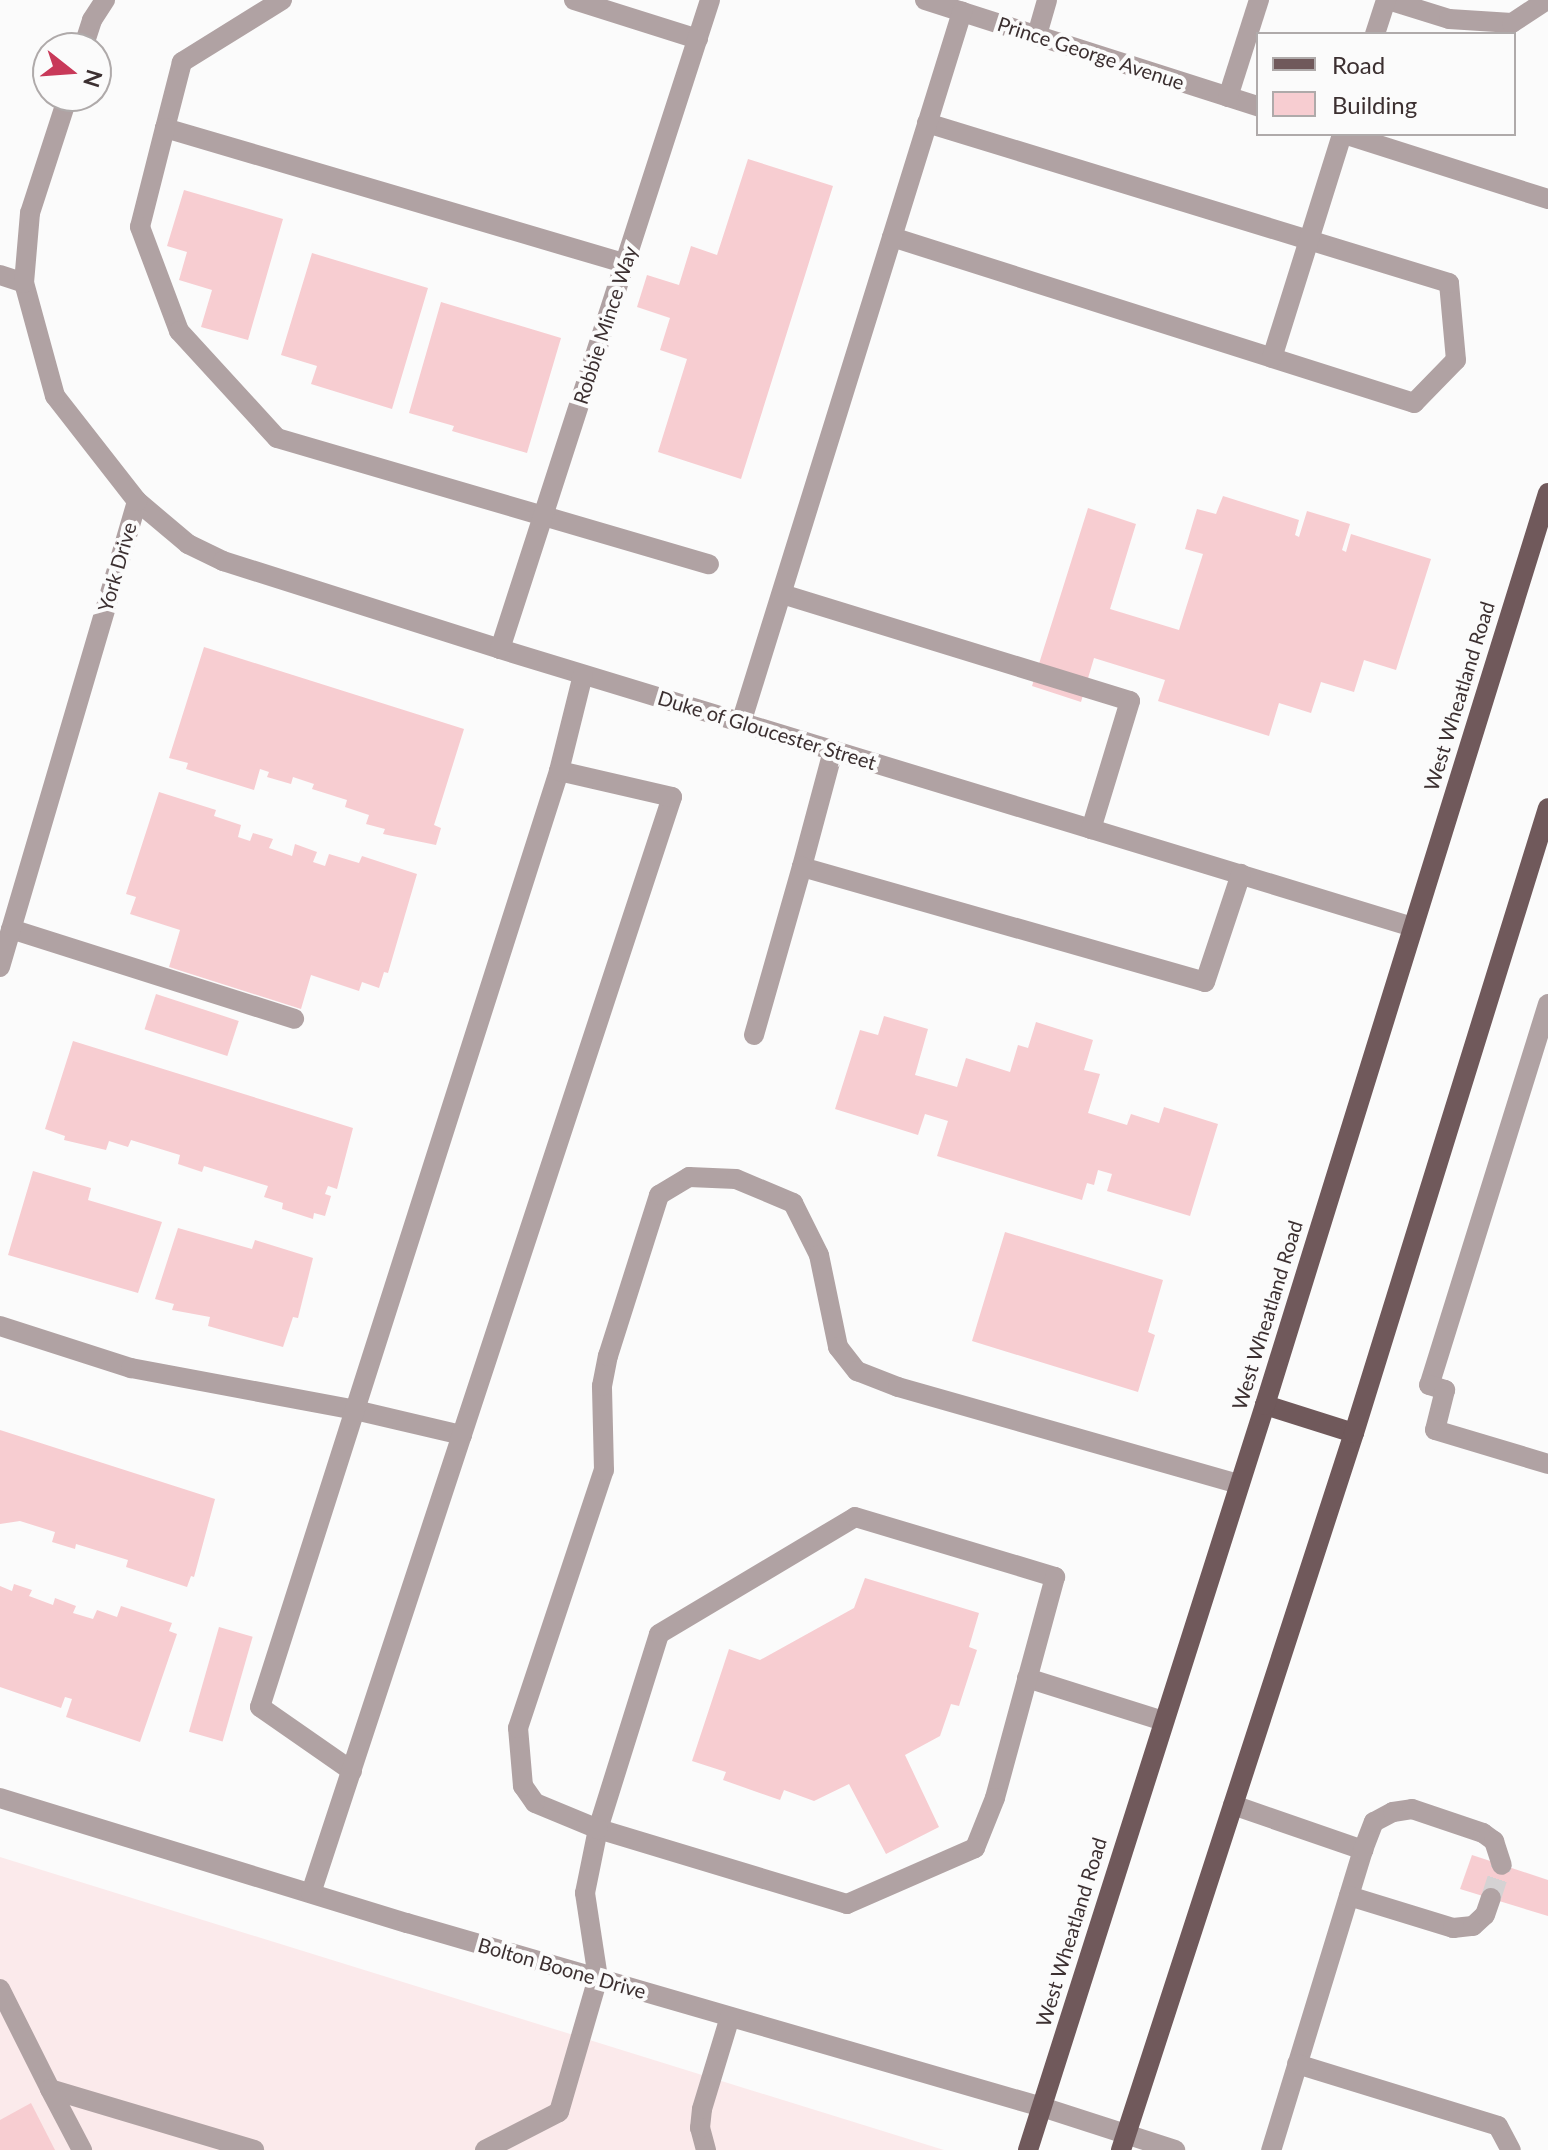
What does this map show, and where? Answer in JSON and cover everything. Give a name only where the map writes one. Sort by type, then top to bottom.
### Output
[{"type":"main road","name":"West Wheatland Road","points":[[1028,2150],[1265,1405],[1548,493]]},
{"type":"main road","points":[[1123,2143],[1354,1433],[1548,808]]},
{"type":"main road","points":[[1265,1405],[1354,1433]]},
{"type":"street","points":[[88,32],[105,0]]},
{"type":"street","points":[[282,0],[182,62],[140,227],[179,331],[277,438],[709,564]]},
{"type":"street","points":[[574,0],[698,39]]},
{"type":"street","name":"Robbie Mince Way","points":[[500,649],[710,0]]},
{"type":"street","name":"Prince George Avenue","points":[[925,0],[1256,105]]},
{"type":"street","points":[[1037,35],[1047,0]]},
{"type":"street","points":[[1228,97],[1259,0]]},
{"type":"street","points":[[1376,32],[1387,0],[1449,19],[1512,23],[1547,0]]},
{"type":"street","points":[[741,723],[962,12]]},
{"type":"street","name":"York Drive","points":[[0,967],[137,501],[55,396],[24,283],[30,213],[63,112]]},
{"type":"street","points":[[892,237],[1414,403],[1456,360],[1449,283],[927,123]]},
{"type":"street","points":[[165,128],[625,263]]},
{"type":"street","points":[[1272,358],[1342,136]]},
{"type":"street","points":[[1349,136],[1548,199]]},
{"type":"street","points":[[0,275],[24,283]]},
{"type":"street","name":"Duke of Gloucester Street","points":[[137,501],[188,544],[223,561],[583,675],[1413,927]]},
{"type":"street","points":[[782,594],[1130,701],[1091,829]]},
{"type":"street","points":[[352,1771],[260,1707],[559,771],[583,675]]},
{"type":"street","points":[[754,1035],[833,751]]},
{"type":"street","points":[[311,1893],[672,797],[559,771]]},
{"type":"street","points":[[802,867],[1205,982],[1241,874]]},
{"type":"street","points":[[11,929],[294,1019]]},
{"type":"street","points":[[1548,1004],[1429,1385],[1445,1390],[1435,1430],[1548,1464]]},
{"type":"street","points":[[485,2150],[559,2112],[598,1978],[585,1893],[598,1829],[659,1634],[855,1517],[1055,1577],[995,1798],[975,1848],[847,1904],[598,1829],[535,1803],[523,1786],[518,1728],[604,1470],[602,1386],[608,1356],[659,1195],[689,1177],[736,1179],[793,1203],[819,1255],[838,1347],[857,1371],[898,1387],[1239,1484]]},
{"type":"street","points":[[0,1326],[131,1368],[355,1410],[462,1435]]},
{"type":"street","points":[[1027,1678],[1163,1721]]},
{"type":"street","name":"Bolton Boone Drive","points":[[0,1798],[311,1893],[1042,2107],[1123,2143],[1175,2150]]},
{"type":"street","points":[[1233,1805],[1363,1850]]},
{"type":"street","points":[[1271,2150],[1374,1822],[1393,1812],[1412,1809],[1483,1833],[1494,1841],[1502,1865]]},
{"type":"street","points":[[1349,1896],[1453,1928],[1473,1926],[1485,1915],[1491,1898]]},
{"type":"street","points":[[0,1989],[82,2150]]},
{"type":"street","points":[[706,2150],[700,2128],[702,2109],[730,2017]]},
{"type":"street","points":[[1297,2064],[1498,2126],[1511,2150]]},
{"type":"street","points":[[50,2089],[204,2142],[254,2150]]},
{"type":"shaded area","points":[[0,1857],[944,2150],[0,2150]]},
{"type":"building","points":[[748,159],[833,186],[741,479],[658,452],[687,359],[660,350],[670,318],[637,307],[647,275],[679,285],[691,246],[717,255]]},
{"type":"building","points":[[184,190],[283,219],[248,340],[201,327],[212,290],[179,280],[187,252],[167,246]]},
{"type":"building","points":[[312,253],[428,288],[392,409],[311,384],[317,366],[281,355]]},
{"type":"building","points":[[441,302],[561,338],[527,453],[452,431],[454,426],[409,413]]},
{"type":"building","points":[[1223,496],[1299,520],[1295,535],[1299,537],[1307,511],[1350,524],[1342,550],[1346,552],[1351,534],[1431,559],[1396,670],[1364,660],[1354,692],[1321,682],[1311,713],[1279,703],[1269,736],[1158,701],[1165,680],[1094,658],[1081,702],[1032,686],[1088,508],[1136,524],[1110,609],[1179,630],[1203,554],[1185,549],[1197,509],[1216,514]]},
{"type":"building","points":[[204,647],[464,729],[434,825],[441,828],[436,845],[383,834],[385,829],[366,824],[369,815],[345,807],[347,800],[312,789],[314,784],[293,777],[291,784],[267,777],[269,772],[260,769],[254,790],[186,769],[188,763],[169,758]]},
{"type":"building","points":[[159,792],[216,810],[214,816],[241,825],[238,837],[250,841],[253,833],[273,839],[269,848],[292,856],[295,844],[317,852],[313,862],[325,866],[329,854],[359,863],[362,856],[417,874],[388,973],[384,972],[379,988],[362,982],[359,991],[311,975],[301,1009],[169,967],[180,930],[130,914],[136,897],[126,894]]},
{"type":"building","points":[[156,994],[239,1021],[227,1056],[145,1029]]},
{"type":"building","points":[[884,1016],[928,1029],[915,1075],[957,1087],[966,1058],[1010,1072],[1018,1045],[1028,1048],[1036,1022],[1093,1040],[1084,1070],[1100,1074],[1088,1113],[1127,1125],[1131,1114],[1159,1123],[1164,1107],[1218,1124],[1190,1216],[1107,1191],[1112,1174],[1098,1170],[1094,1185],[1087,1183],[1082,1200],[937,1156],[948,1121],[925,1114],[918,1135],[835,1109],[860,1030],[878,1035]]},
{"type":"building","points":[[73,1041],[353,1128],[337,1189],[328,1186],[325,1194],[331,1196],[325,1216],[314,1213],[313,1219],[282,1209],[283,1203],[264,1197],[268,1186],[204,1166],[202,1172],[178,1164],[180,1155],[131,1140],[128,1147],[109,1141],[106,1150],[64,1140],[65,1136],[45,1129]]},
{"type":"building","points":[[33,1171],[91,1188],[88,1200],[162,1222],[138,1293],[8,1255]]},
{"type":"building","points":[[178,1228],[252,1249],[255,1240],[313,1258],[298,1318],[293,1317],[283,1347],[208,1326],[210,1317],[172,1310],[174,1304],[155,1299]]},
{"type":"building","points":[[1005,1232],[1163,1280],[1148,1332],[1155,1335],[1138,1392],[972,1341]]},
{"type":"building","points":[[0,1430],[215,1499],[194,1577],[191,1576],[187,1587],[126,1567],[128,1560],[76,1544],[75,1549],[52,1542],[55,1532],[20,1521],[0,1524]]},
{"type":"building","points":[[865,1578],[979,1613],[969,1647],[977,1650],[959,1706],[951,1704],[940,1736],[905,1755],[939,1827],[886,1854],[849,1784],[814,1801],[784,1790],[780,1800],[723,1780],[726,1772],[692,1761],[729,1649],[760,1660],[854,1608]]},
{"type":"building","points":[[14,1584],[32,1590],[29,1596],[53,1605],[55,1598],[76,1606],[73,1613],[93,1619],[97,1610],[117,1617],[121,1606],[172,1623],[169,1631],[177,1634],[140,1742],[66,1717],[72,1699],[65,1697],[61,1708],[0,1687],[0,1586],[12,1591]]},
{"type":"building","points":[[219,1627],[253,1637],[223,1741],[189,1732]]},
{"type":"building","points":[[1472,1855],[1548,1880],[1548,1916],[1460,1889]]},
{"type":"building","points":[[31,2103],[55,2150],[0,2150],[0,2120]]},
{"type":"tunnel","points":[[1491,1898],[1502,1865]]}]
